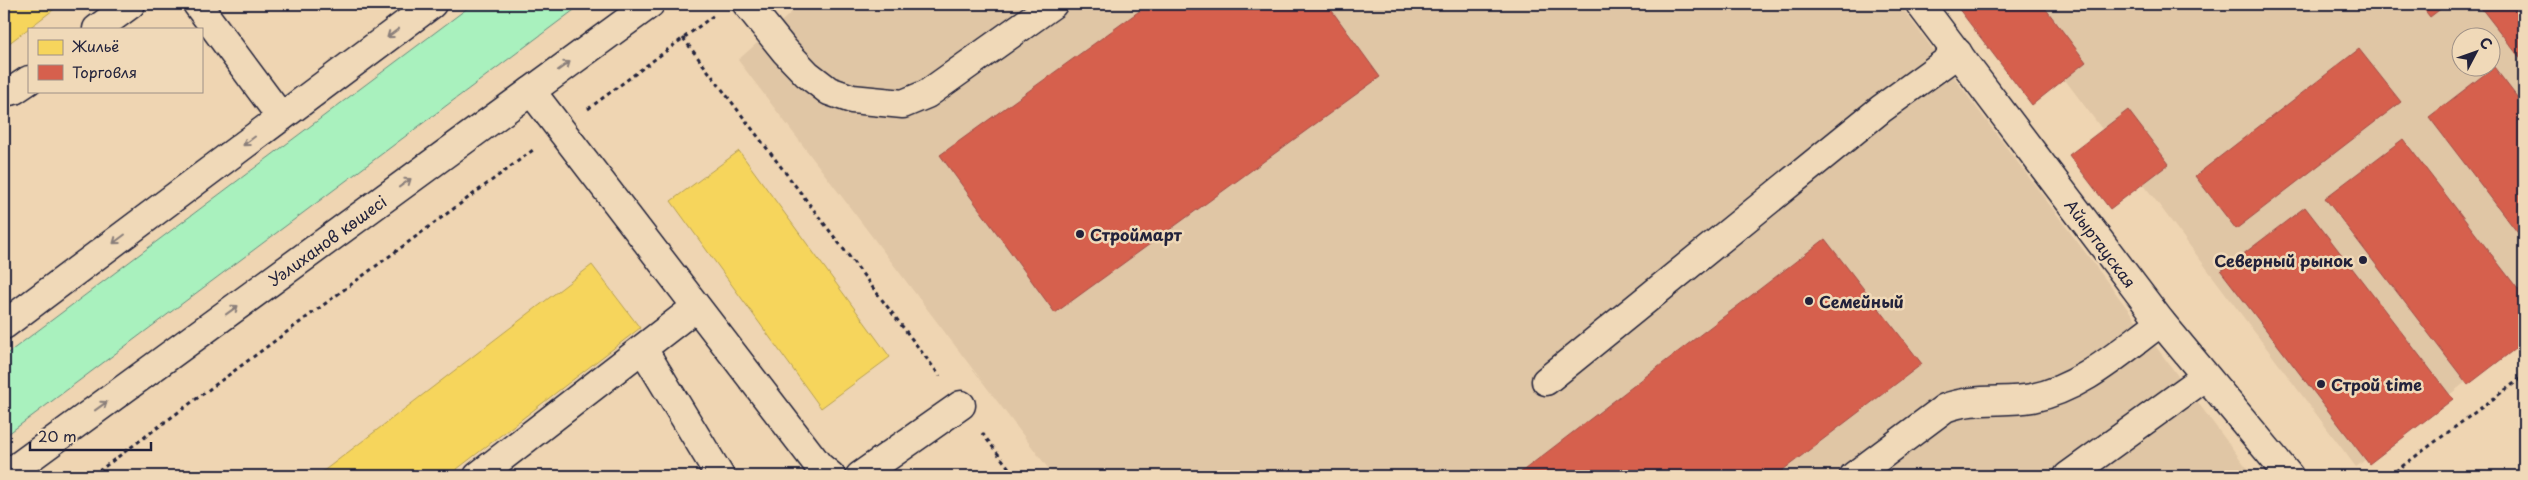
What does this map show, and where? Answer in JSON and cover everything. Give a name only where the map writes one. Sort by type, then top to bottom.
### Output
[{"type":"main road","points":[[99,28],[131,4]]},
{"type":"main road","points":[[197,4],[281,117]]},
{"type":"main road","points":[[4,325],[432,4]]},
{"type":"main road","name":"Уәлиханов көшесі","points":[[5,476],[650,4]]},
{"type":"main road","points":[[747,4],[785,51],[807,74],[829,91],[852,100],[903,104],[927,94],[1053,4]]},
{"type":"main road","name":"Айыртауская","points":[[1920,4],[2160,322],[2289,476]]},
{"type":"main road","points":[[1546,381],[1874,116],[1958,53]]},
{"type":"main road","points":[[4,92],[14,90],[28,81]]},
{"type":"main road","points":[[531,91],[819,466],[832,476]]},
{"type":"main road","points":[[478,476],[696,307]]},
{"type":"main road","points":[[1854,476],[1945,408],[1960,402],[2032,398],[2060,390],[2084,378],[2160,322]]},
{"type":"main road","points":[[643,349],[720,476]]},
{"type":"main road","points":[[2068,476],[2205,376]]},
{"type":"main road","points":[[860,476],[961,405]]},
{"type":"path","points":[[92,476],[714,15]]},
{"type":"path","points":[[683,38],[1015,476]]},
{"type":"path","points":[[2389,476],[2524,376]]},
{"type":"shaded area","points":[[801,4],[1899,4],[2253,476],[1054,476],[738,60]]},
{"type":"shaded area","name":"Северный рынок","points":[[2008,4],[2524,4],[2524,337],[2356,467]]},
{"type":"green space","points":[[473,4],[582,4],[4,437],[4,356]]},
{"type":"building: Жильё","points":[[4,4],[61,4],[28,28],[4,47]]},
{"type":"building: Жильё","points":[[739,151],[890,357],[821,408],[671,201]]},
{"type":"building: Жильё","points":[[592,265],[640,328],[448,476],[317,476]]},
{"type":"building: Торговля","name":"Строймарт","points":[[1149,4],[1327,4],[1380,77],[1055,313],[940,155]]},
{"type":"building: Торговля","points":[[1955,4],[2042,4],[2086,62],[2032,105]]},
{"type":"building: Торговля","points":[[2420,4],[2447,4],[2430,17]]},
{"type":"building: Торговля","points":[[2478,4],[2514,4],[2524,17],[2524,63],[2500,32],[2500,28],[2497,28]]},
{"type":"building: Торговля","points":[[2359,49],[2401,102],[2236,229],[2195,176]]},
{"type":"building: Торговля","points":[[2500,75],[2524,106],[2524,241],[2429,117],[2480,78],[2500,78]]},
{"type":"building: Торговля","points":[[2128,110],[2169,164],[2110,209],[2069,155]]},
{"type":"building: Торговля","points":[[2403,139],[2524,297],[2524,342],[2468,385],[2325,198]]},
{"type":"building: Торговля","points":[[2305,207],[2453,399],[2369,464],[2221,271]]},
{"type":"building: Торговля","name":"Семейный","points":[[1825,239],[1922,364],[1775,476],[1516,476]]},
{"type":"place","name":"Строймарт","points":[[1080,234]]},
{"type":"place","name":"Северный рынок","points":[[2363,260]]},
{"type":"place","name":"Семейный","points":[[1809,301]]},
{"type":"place","name":"Строй time","points":[[2321,384]]}]
